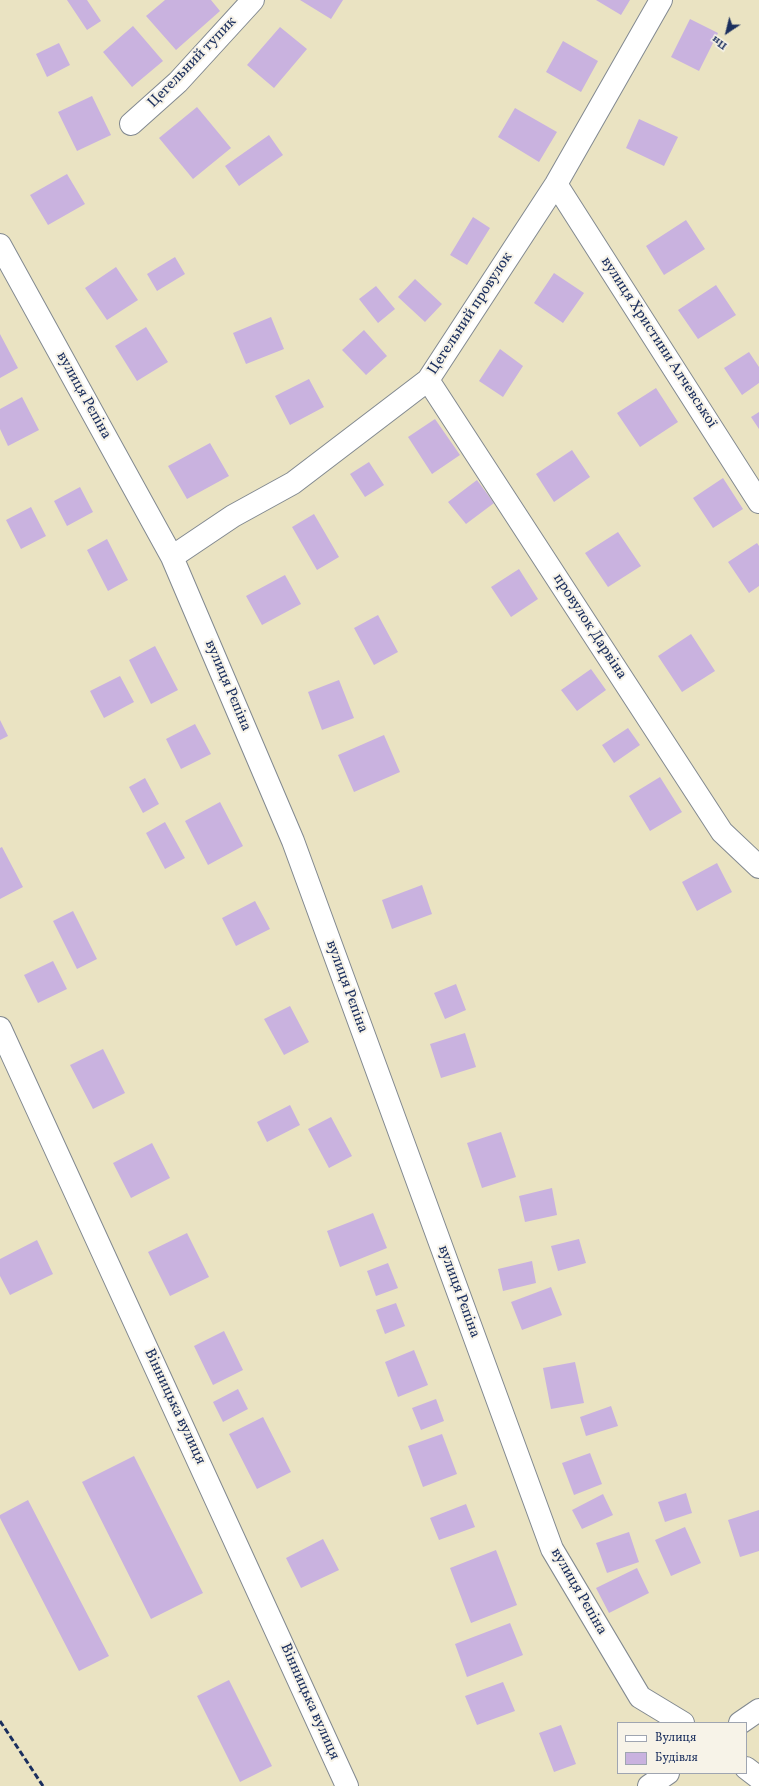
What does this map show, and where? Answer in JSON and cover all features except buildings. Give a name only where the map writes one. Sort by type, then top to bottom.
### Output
[{"type":"street","name":"Цегельний тупик","points":[[132,124],[178,82],[253,0]]},
{"type":"street","name":"Цегельний провулок","points":[[172,557],[233,516],[293,483],[428,380],[556,184],[661,0]]},
{"type":"street","name":"вулиця Христини Алчевської","points":[[556,184],[759,502]]},
{"type":"street","name":"вулиця Рєпіна","points":[[0,245],[172,557],[293,841],[552,1549],[640,1697],[681,1722]]},
{"type":"street","name":"провулок Дарвіна","points":[[428,380],[722,832],[759,867]]},
{"type":"street","name":"Вінницька вулиця","points":[[0,1028],[347,1786]]},
{"type":"street","points":[[741,1722],[759,1710]]},
{"type":"street","points":[[747,1769],[759,1778]]},
{"type":"street","points":[[649,1786],[667,1774]]},
{"type":"railway","points":[[0,1721],[43,1786]]}]
